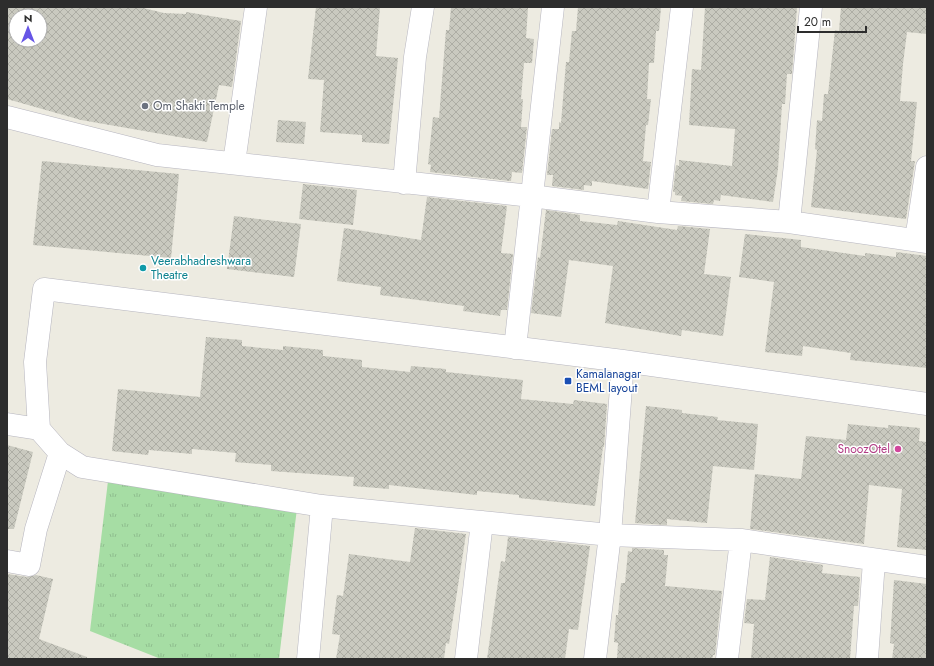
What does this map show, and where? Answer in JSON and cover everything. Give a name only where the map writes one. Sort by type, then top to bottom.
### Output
[{"type":"street","points":[[404,182],[415,57],[423,7]]},
{"type":"street","points":[[515,348],[553,7]]},
{"type":"street","points":[[658,212],[682,7]]},
{"type":"street","points":[[789,222],[811,7]]},
{"type":"street","points":[[234,163],[251,8]]},
{"type":"street","points":[[7,117],[157,155],[531,196],[658,212],[789,222],[921,241],[927,167]]},
{"type":"street","points":[[927,404],[623,361],[44,289],[35,362],[39,429],[60,453],[82,467],[322,506],[610,535],[741,540],[874,561],[927,567]]},
{"type":"street","points":[[595,659],[610,535],[623,361]]},
{"type":"street","points":[[7,424],[39,429]]},
{"type":"street","points":[[7,561],[29,565],[36,529],[60,453]]},
{"type":"street","points":[[308,659],[322,506]]},
{"type":"street","points":[[466,659],[482,522]]},
{"type":"street","points":[[727,659],[741,540]]},
{"type":"street","points":[[867,659],[874,561]]},
{"type":"green space","points":[[108,481],[297,508],[279,659],[161,659],[90,631]]},
{"type":"building","points":[[7,7],[139,7],[164,13],[186,14],[186,12],[241,21],[232,87],[219,85],[207,142],[81,120],[7,99]]},
{"type":"building","points":[[316,7],[380,7],[376,56],[398,58],[389,144],[362,142],[362,135],[320,132],[324,80],[308,79]]},
{"type":"building","points":[[451,7],[528,8],[526,38],[534,39],[532,63],[524,63],[521,99],[523,99],[521,127],[527,127],[522,173],[512,172],[511,181],[430,172],[431,165],[428,164],[433,117],[439,118],[446,30],[449,30]]},
{"type":"building","points":[[578,7],[661,7],[659,31],[656,31],[654,63],[649,63],[647,99],[651,99],[648,125],[646,125],[643,161],[651,162],[648,189],[592,181],[592,186],[584,185],[584,190],[552,186],[553,175],[547,175],[552,129],[559,129],[559,122],[561,123],[566,62],[569,62],[572,31],[576,31]]},
{"type":"building","points":[[705,7],[797,7],[792,74],[787,74],[785,104],[782,104],[778,169],[773,202],[721,195],[720,201],[714,200],[713,204],[681,201],[682,196],[675,195],[675,192],[673,192],[676,165],[679,166],[679,160],[732,166],[735,129],[689,125],[692,69],[701,70]]},
{"type":"building","points":[[841,7],[927,7],[927,34],[907,32],[903,64],[900,101],[917,102],[911,161],[915,161],[906,219],[811,207],[817,150],[815,149],[817,120],[822,121],[824,94],[828,94],[835,30],[839,31]]},
{"type":"building","points":[[278,120],[306,122],[304,144],[276,142]]},
{"type":"building","points":[[42,161],[179,174],[171,258],[33,245]]},
{"type":"building","points":[[303,184],[357,190],[353,225],[299,219]]},
{"type":"building","points":[[427,197],[507,206],[501,253],[513,254],[507,310],[501,310],[500,316],[463,311],[464,306],[380,295],[381,287],[337,281],[344,228],[421,240]]},
{"type":"building","points":[[546,210],[580,215],[580,221],[617,225],[618,221],[677,230],[678,226],[710,229],[704,274],[731,277],[723,336],[682,330],[681,336],[605,323],[613,266],[569,260],[561,317],[531,313]]},
{"type":"building","points":[[234,216],[301,224],[294,277],[227,269]]},
{"type":"building","points":[[745,234],[801,240],[801,247],[865,256],[865,253],[896,257],[896,252],[927,256],[927,368],[850,360],[851,353],[803,346],[802,356],[765,352],[774,282],[739,277]]},
{"type":"building","points":[[206,337],[242,340],[242,346],[283,350],[283,346],[323,350],[323,356],[362,360],[362,367],[410,372],[411,366],[446,369],[446,372],[523,380],[521,399],[573,404],[574,400],[607,404],[604,447],[595,506],[519,498],[519,495],[477,491],[477,495],[389,485],[389,489],[353,486],[354,477],[271,471],[271,465],[235,462],[236,453],[192,449],[192,454],[149,450],[148,455],[112,451],[118,389],[200,397]]},
{"type":"building","points":[[646,406],[682,410],[682,413],[718,417],[717,420],[758,424],[754,470],[713,466],[707,523],[667,519],[667,525],[635,523]]},
{"type":"building","points":[[848,424],[888,428],[888,425],[920,428],[919,441],[927,442],[927,550],[897,547],[902,489],[869,485],[864,544],[750,529],[755,474],[801,479],[806,436],[846,440]]},
{"type":"building","points":[[7,445],[33,452],[14,529],[7,529]]},
{"type":"building","points":[[415,528],[466,534],[449,644],[446,643],[444,659],[336,659],[340,635],[332,634],[337,595],[343,596],[349,554],[410,562]]},
{"type":"building","points":[[508,537],[590,546],[578,630],[569,629],[565,659],[487,659],[501,561],[505,562]]},
{"type":"building","points":[[632,548],[664,550],[664,555],[668,555],[665,586],[722,591],[715,655],[713,655],[712,659],[617,659],[618,643],[614,642],[616,615],[618,615],[621,583],[625,583],[628,551],[632,552]]},
{"type":"building","points":[[770,557],[823,565],[822,573],[860,577],[858,606],[854,606],[850,659],[751,659],[754,624],[744,623],[747,599],[765,600]]},
{"type":"building","points":[[7,574],[27,577],[36,575],[53,579],[39,639],[87,657],[87,659],[7,659]]},
{"type":"building","points":[[894,580],[927,584],[927,659],[892,659],[894,644],[890,643]]},
{"type":"place","name":"Om Shakti Temple","points":[[145,106]]},
{"type":"place","name":"Veerabhadreshwara Theatre","points":[[143,268]]},
{"type":"place","name":"Kamalanagar BEML layout","points":[[568,381]]},
{"type":"place","name":"SnoozOtel","points":[[898,449]]}]
